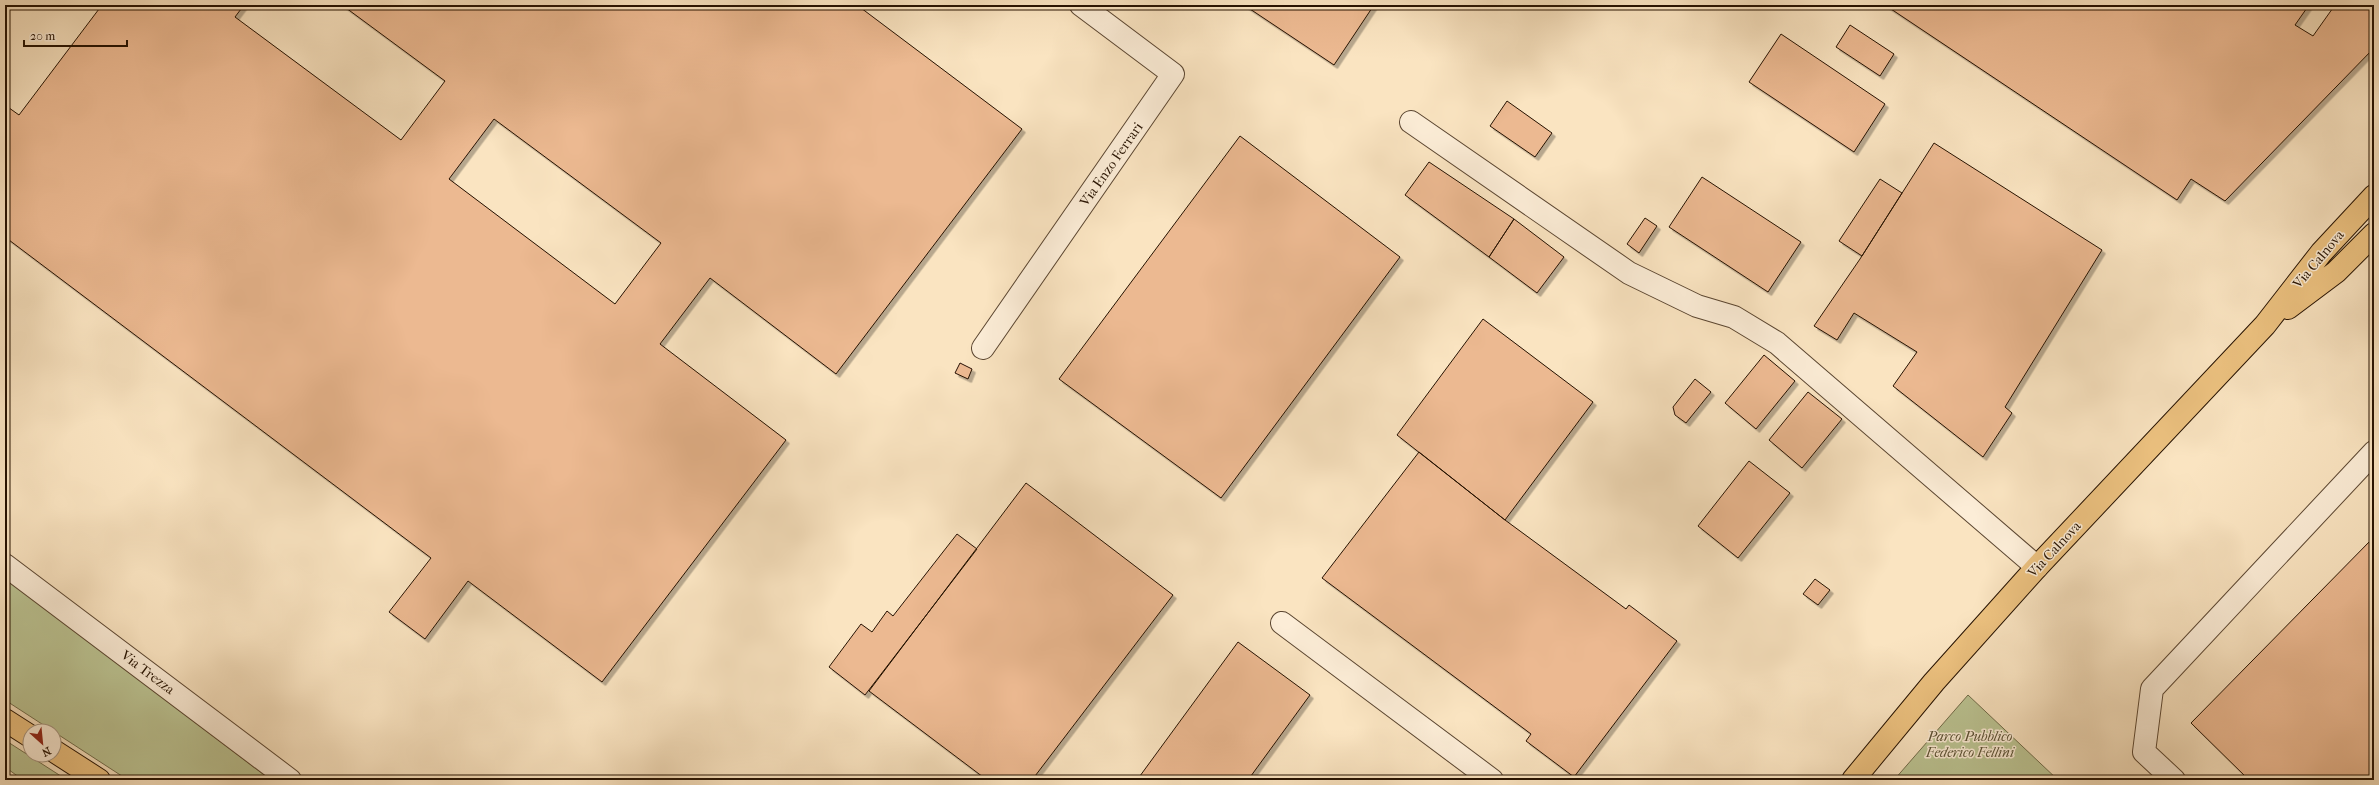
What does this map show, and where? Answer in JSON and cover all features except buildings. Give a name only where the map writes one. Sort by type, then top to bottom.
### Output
[{"type":"main road","name":"Via Calnova","points":[[1853,780],[1934,682],[2037,567],[2265,325],[2321,253],[2374,196]]},
{"type":"main road","name":"Via Calnova","points":[[2265,325],[2336,272],[2374,234]]},
{"type":"main road","points":[[5,720],[22,731]]},
{"type":"main road","points":[[62,756],[99,780]]},
{"type":"street","name":"Via Enzo Ferrari","points":[[984,348],[1173,74],[1081,5]]},
{"type":"street","points":[[1411,122],[1629,273],[1697,306],[1734,317],[1777,343],[2037,567]]},
{"type":"street","points":[[2174,780],[2144,752],[2152,689],[2374,452]]},
{"type":"street","name":"Via Trezza","points":[[5,565],[290,780]]},
{"type":"street","points":[[1282,623],[1492,780]]},
{"type":"green space","points":[[5,578],[271,780],[128,780],[62,737],[62,723],[40,723],[5,700]]},
{"type":"green space","name":"Parco Pubblico Federico Fellini","points":[[1968,695],[2058,780],[1894,780]]},
{"type":"green space","points":[[5,740],[22,751],[22,763],[41,763],[67,780],[23,780],[5,767]]}]
